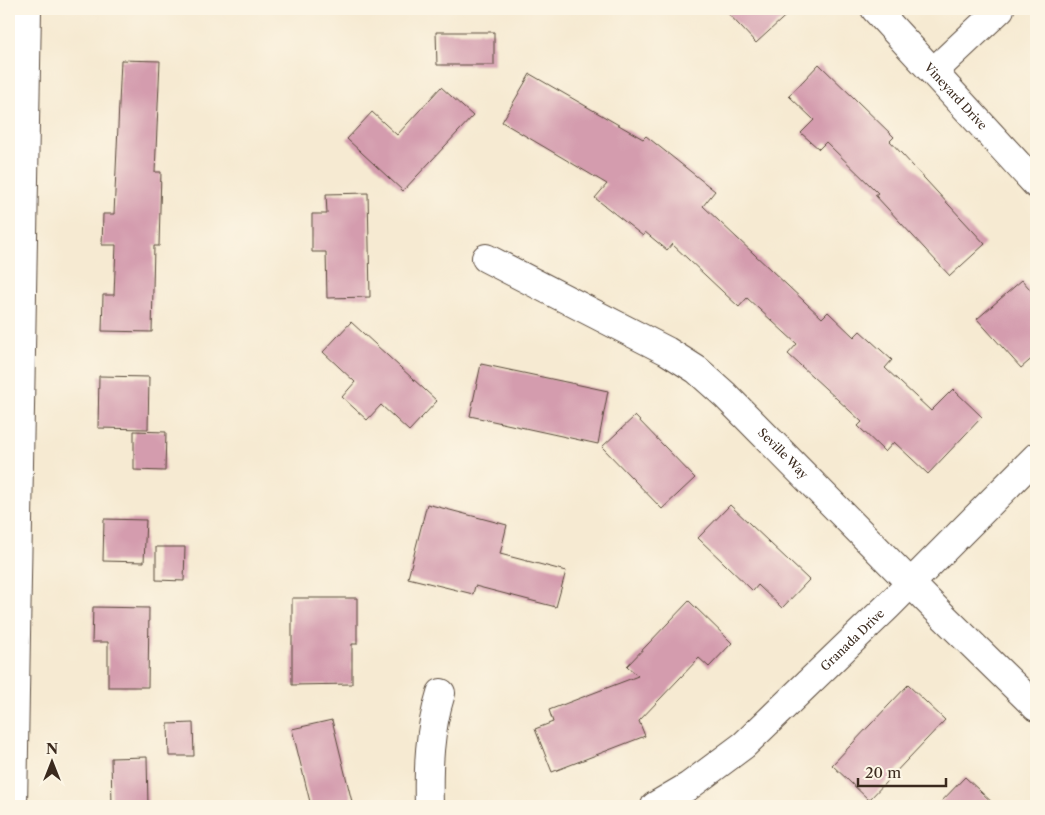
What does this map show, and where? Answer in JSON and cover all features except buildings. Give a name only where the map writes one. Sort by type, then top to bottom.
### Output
[{"type":"street","points":[[13,806],[27,9]]},
{"type":"street","name":"Vineyard Drive","points":[[875,9],[1036,184]]},
{"type":"street","points":[[933,72],[1000,9]]},
{"type":"street","name":"Seville Way","points":[[486,258],[667,351],[697,370],[725,395],[1036,707]]},
{"type":"street","name":"Granada Drive","points":[[655,806],[695,782],[744,745],[911,583],[1036,457]]},
{"type":"street","points":[[429,806],[428,764],[430,739],[441,693]]}]
